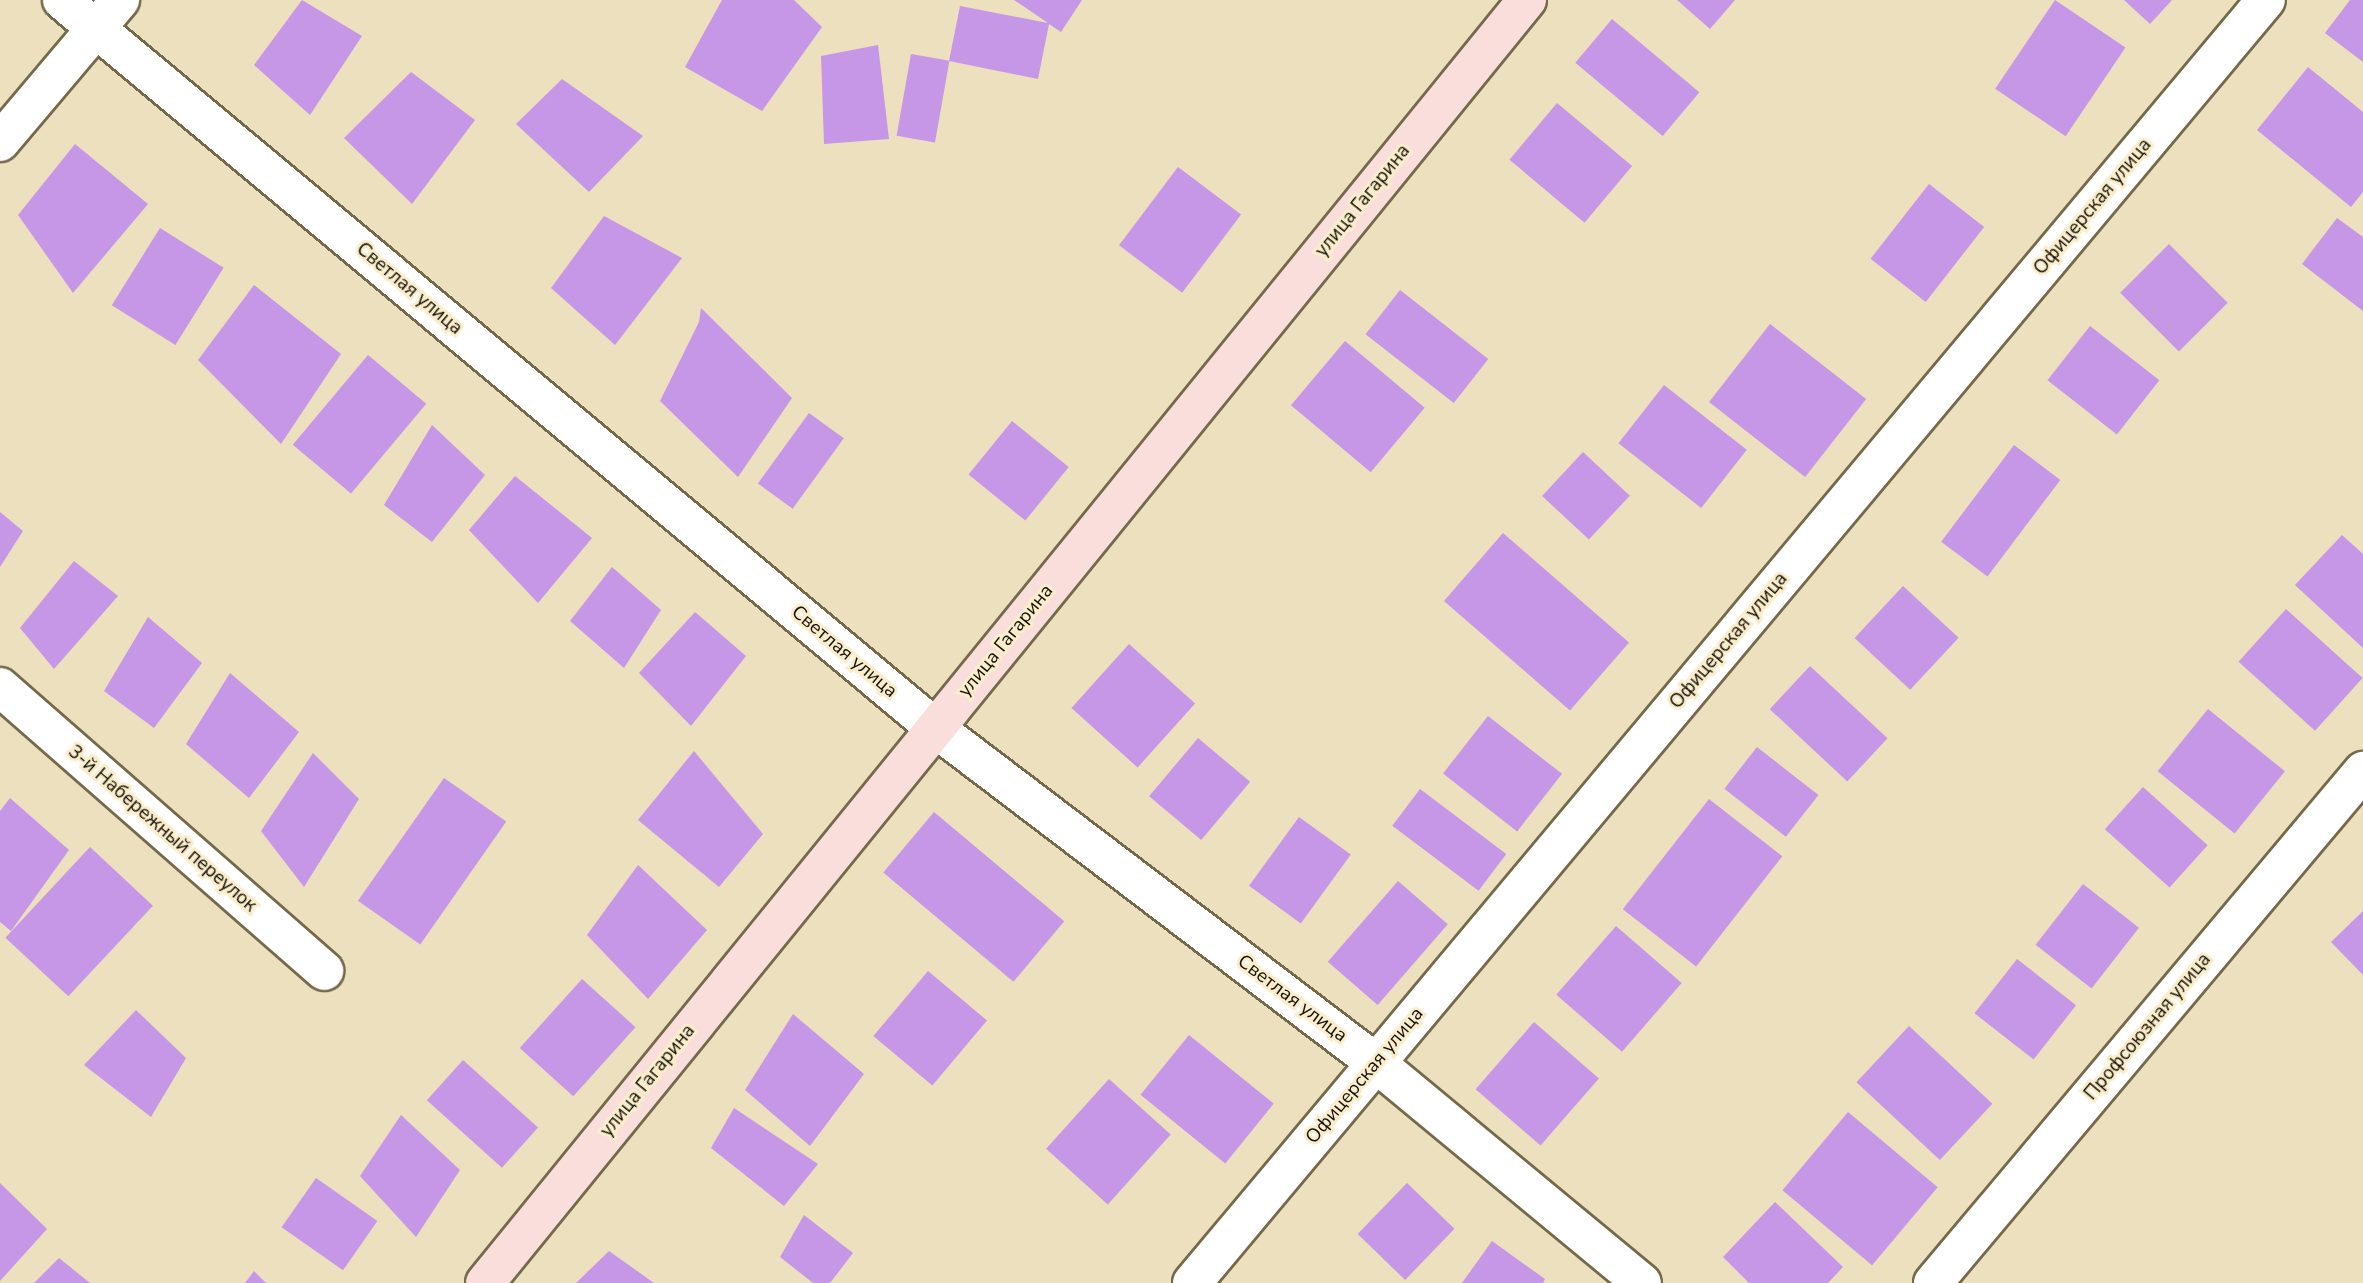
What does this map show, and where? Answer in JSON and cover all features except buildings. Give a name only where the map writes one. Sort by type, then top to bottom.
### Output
[{"type":"main road","name":"улица Гагарина","points":[[485,1283],[1527,0]]},
{"type":"street","name":"Светлая улица","points":[[62,0],[108,14],[935,728],[1376,1063],[1642,1283]]},
{"type":"street","name":"Офицерская улица","points":[[1192,1283],[2266,0]]},
{"type":"street","points":[[0,142],[108,14]]},
{"type":"street","name":"3-й Набережный переулок","points":[[0,688],[324,971]]},
{"type":"street","name":"Профсоюзная улица","points":[[1933,1283],[2363,771]]}]
